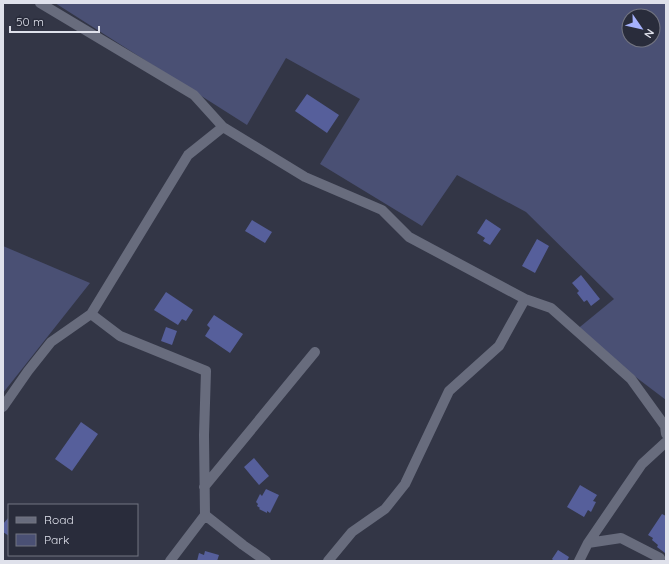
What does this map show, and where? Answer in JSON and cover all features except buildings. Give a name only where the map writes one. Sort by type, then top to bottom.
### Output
[{"type":"street","points":[[40,3],[194,95],[223,127],[305,177],[382,210],[409,237],[525,299],[551,308],[631,380],[664,426],[666,434]]},
{"type":"street","points":[[3,407],[51,342],[91,314],[188,155],[223,127]]},
{"type":"street","points":[[328,561],[352,532],[385,508],[404,484],[448,391],[499,346],[525,299]]},
{"type":"street","points":[[91,314],[120,336],[206,371],[204,435],[205,516],[170,561]]},
{"type":"street","points":[[204,487],[315,352]]},
{"type":"street","points":[[579,561],[588,543],[642,464],[666,442]]},
{"type":"street","points":[[205,516],[266,561]]},
{"type":"street","points":[[588,543],[621,538],[660,558]]},
{"type":"green space","points":[[55,3],[666,3],[666,400],[575,331],[614,299],[526,212],[457,175],[422,226],[320,164],[360,99],[286,58],[247,125]]},
{"type":"green space","points":[[3,246],[90,283],[3,393]]}]
